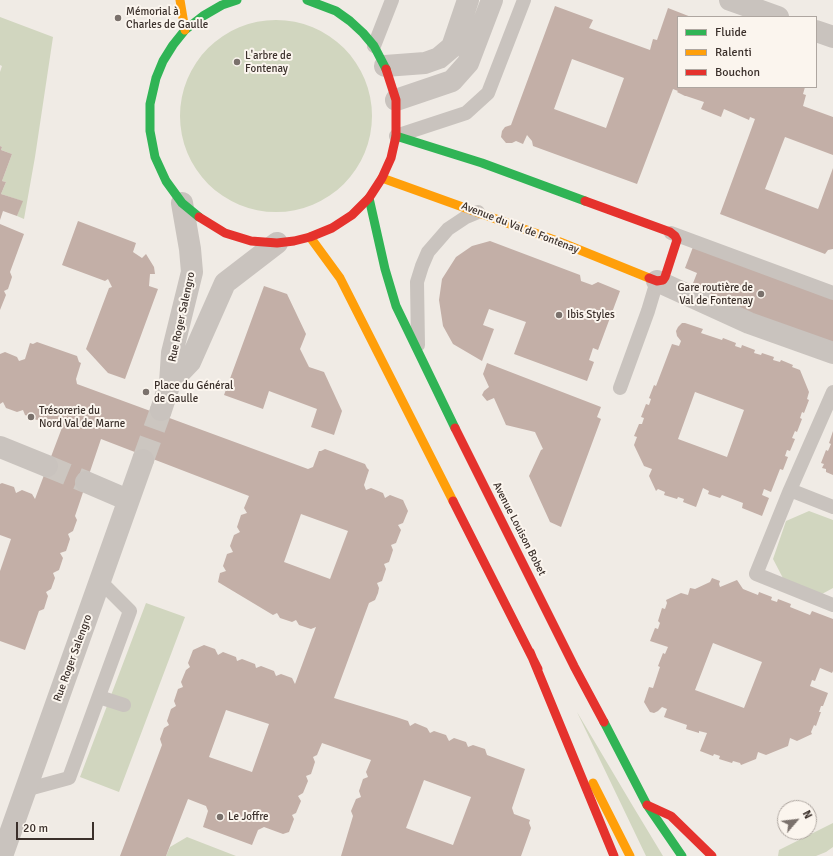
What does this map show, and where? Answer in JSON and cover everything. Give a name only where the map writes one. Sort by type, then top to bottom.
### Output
[{"type":"main road","points":[[180,0],[185,30]]},
{"type":"main road","points":[[237,0],[222,5],[203,16],[185,30],[163,60],[156,78],[150,104],[150,131],[155,157],[166,181],[182,202],[202,220],[225,233],[251,241],[277,243],[310,237],[332,228],[352,215],[369,198],[382,178],[391,158],[396,136],[396,100],[385,66],[374,46],[350,21],[336,11],[307,0]]},
{"type":"main road","points":[[396,136],[482,163],[670,232],[675,236],[676,244],[665,277],[663,280],[657,281]]},
{"type":"main road","name":"Avenue du Val de Fontenay","points":[[382,178],[560,242],[657,281]]},
{"type":"main road","name":"Avenue Louison Bobet","points":[[369,198],[385,269],[396,306],[419,355],[574,666],[647,805],[682,856]]},
{"type":"main road","points":[[310,237],[340,278],[530,652],[630,856]]},
{"type":"main road","points":[[530,652],[614,856]]},
{"type":"main road","points":[[647,805],[670,816],[712,856]]},
{"type":"street","points":[[385,66],[425,63],[439,58],[452,47],[468,0]]},
{"type":"street","points":[[396,100],[452,81],[468,63],[492,0]]},
{"type":"street","points":[[730,0],[775,16]]},
{"type":"street","points":[[817,31],[833,37]]},
{"type":"street","name":"Rue Roger Salengro","points":[[161,410],[170,383],[172,353],[192,272],[190,249],[182,202]]},
{"type":"street","name":"Rue Roger Salengro","points":[[170,383],[190,362],[225,283],[277,243]]},
{"type":"street","name":"Avenue du Val de Fontenay","points":[[657,281],[749,323],[833,353]]},
{"type":"street","points":[[0,447],[48,466]]},
{"type":"street","name":"Rue Roger Salengro","points":[[2,856],[143,460]]},
{"type":"street","points":[[86,482],[128,500]]},
{"type":"lane","points":[[374,46],[392,0]]},
{"type":"lane","points":[[396,136],[466,113],[488,93],[524,0]]},
{"type":"lane","points":[[419,355],[417,282],[422,266],[428,252],[448,230],[466,217],[478,212]]},
{"type":"lane","points":[[670,232],[833,293]]},
{"type":"lane","points":[[620,388],[648,311],[657,281]]},
{"type":"lane","points":[[833,392],[790,490],[756,574],[833,605]]},
{"type":"lane","points":[[790,490],[833,507]]},
{"type":"lane","points":[[25,790],[69,778],[130,611],[100,581]]},
{"type":"lane","points":[[99,697],[124,705]]},
{"type":"green space","points":[[0,17],[53,37],[24,219],[17,216],[22,201],[1,194],[6,182],[2,181],[12,154],[1,150],[2,147],[0,146],[0,72],[2,66],[0,65]]},
{"type":"green space","points":[[276,20],[304,24],[329,36],[344,48],[356,63],[368,88],[372,116],[368,144],[356,169],[344,184],[329,196],[304,208],[276,212],[248,208],[223,196],[208,184],[196,169],[184,144],[180,116],[184,88],[196,63],[208,48],[223,36],[248,24]]},
{"type":"green space","points":[[809,511],[833,520],[833,588],[822,594],[784,580],[773,559],[786,521]]},
{"type":"green space","points":[[146,603],[185,617],[119,792],[80,777]]},
{"type":"green space","points":[[577,712],[631,803],[663,856],[646,856]]},
{"type":"green space","points":[[833,823],[833,847],[816,856],[778,856],[779,850],[799,840],[817,840],[817,831]]},
{"type":"green space","points":[[187,837],[236,856],[166,856],[170,847]]},
{"type":"building","points":[[555,6],[593,20],[589,28],[650,50],[653,39],[657,40],[668,8],[688,16],[677,16],[677,88],[805,88],[803,94],[806,95],[803,106],[833,117],[833,155],[785,137],[765,189],[818,209],[833,168],[833,249],[828,250],[825,254],[720,214],[755,119],[750,117],[749,120],[724,109],[721,117],[701,109],[704,102],[685,96],[673,89],[637,184],[533,146],[532,141],[527,135],[523,144],[516,141],[506,143],[501,137],[502,131],[505,127],[511,125]],"holes":[[[572,59],[624,78],[606,128],[554,109]]]},
{"type":"building","points":[[0,146],[2,147],[1,150],[12,154],[2,181],[6,182],[1,194],[23,201],[17,216],[3,211],[0,220]]},
{"type":"building","points":[[78,221],[136,243],[133,252],[142,258],[146,254],[154,267],[155,274],[150,274],[149,286],[158,289],[125,379],[108,373],[86,349],[109,288],[112,287],[108,279],[105,281],[62,265]]},
{"type":"building","points":[[0,224],[24,234],[10,272],[12,277],[8,289],[4,291],[6,295],[0,310]]},
{"type":"building","name":"Ibis Styles","points":[[490,241],[580,275],[581,281],[592,285],[598,282],[620,291],[598,350],[593,348],[589,360],[594,362],[587,381],[514,354],[526,322],[489,309],[483,325],[494,329],[482,361],[453,344],[443,326],[439,300],[442,279],[456,257],[472,246]]},
{"type":"building","name":"Gare routière de Val de Fontenay","points":[[693,247],[833,298],[833,344],[690,291],[697,273],[685,268]]},
{"type":"building","points":[[264,286],[287,294],[306,334],[300,349],[309,367],[324,372],[342,411],[334,435],[311,427],[317,409],[269,391],[263,409],[224,395]]},
{"type":"building","points":[[682,323],[685,323],[703,329],[701,333],[722,340],[723,338],[736,343],[735,346],[741,348],[742,345],[755,350],[754,353],[761,355],[762,353],[774,357],[773,360],[780,362],[781,360],[800,370],[809,392],[807,399],[809,400],[804,413],[802,412],[800,418],[802,419],[797,432],[795,431],[792,438],[795,439],[790,451],[787,450],[785,456],[788,457],[783,470],[780,469],[771,492],[764,489],[762,495],[769,498],[762,516],[742,508],[743,503],[722,495],[720,498],[708,494],[709,491],[703,488],[696,507],[683,502],[684,499],[678,497],[677,499],[664,495],[665,492],[658,489],[656,491],[649,476],[652,469],[644,466],[634,445],[637,437],[634,436],[639,424],[642,424],[644,418],[641,417],[646,404],[649,405],[651,399],[649,398],[654,385],[656,386],[672,344],[679,346],[681,341],[677,336],[676,331]],"holes":[[[695,392],[744,410],[727,457],[678,439]]]},
{"type":"building","points":[[37,342],[77,356],[79,362],[81,363],[76,379],[77,384],[308,469],[313,467],[319,451],[325,449],[365,464],[369,470],[364,485],[366,490],[371,488],[383,493],[385,498],[390,495],[403,500],[408,511],[403,523],[398,525],[401,530],[396,543],[391,545],[393,550],[389,562],[384,564],[386,569],[382,581],[377,583],[379,588],[378,593],[375,600],[369,603],[334,698],[408,721],[410,726],[415,723],[427,728],[430,733],[434,731],[446,735],[449,741],[454,738],[466,742],[468,747],[473,745],[485,749],[487,755],[525,769],[512,808],[514,814],[530,820],[529,823],[531,828],[521,856],[341,856],[353,816],[351,811],[356,799],[361,797],[359,791],[363,779],[368,777],[366,772],[371,760],[322,743],[317,755],[313,757],[315,762],[311,774],[306,776],[308,781],[303,793],[298,796],[301,801],[296,813],[292,815],[294,819],[289,832],[283,834],[264,827],[258,830],[252,845],[203,827],[208,811],[206,806],[188,799],[166,856],[120,856],[162,745],[160,739],[164,728],[169,725],[167,721],[171,709],[176,706],[174,701],[178,689],[183,687],[181,682],[186,670],[190,667],[188,663],[193,650],[204,645],[215,649],[218,655],[223,652],[236,657],[237,661],[242,659],[255,664],[256,668],[261,666],[274,671],[276,676],[281,674],[292,678],[295,684],[316,627],[311,629],[299,625],[296,620],[292,622],[280,618],[277,613],[273,615],[218,582],[220,573],[226,571],[223,566],[227,554],[233,552],[230,546],[234,535],[240,532],[237,527],[241,515],[247,513],[244,508],[249,496],[101,439],[75,516],[77,520],[73,531],[68,534],[70,539],[66,551],[60,553],[63,558],[59,570],[53,573],[55,578],[51,589],[46,592],[48,596],[44,609],[39,611],[25,650],[0,641],[0,571],[11,539],[0,535],[0,484],[2,483],[14,487],[16,493],[22,490],[32,494],[35,499],[63,425],[58,427],[44,422],[42,417],[37,420],[25,415],[23,410],[17,412],[6,408],[3,402],[0,404],[0,354],[5,352],[17,357],[19,361],[25,359],[30,343],[33,344]],"holes":[[[301,514],[348,531],[330,579],[284,562]],[[226,710],[269,724],[252,772],[209,757]],[[424,780],[471,797],[453,845],[406,828]]]},
{"type":"building","points":[[487,363],[601,407],[597,417],[601,419],[561,527],[550,522],[529,476],[541,450],[543,449],[535,432],[506,425],[494,398],[487,401],[482,395],[489,387],[483,374]]},
{"type":"building","points":[[833,431],[833,475],[826,472],[826,469],[822,468],[824,464],[821,463],[826,450],[828,451],[831,444],[829,443]]},
{"type":"building","points":[[712,578],[720,581],[720,587],[737,580],[743,589],[758,595],[759,592],[772,597],[771,600],[777,602],[778,599],[791,604],[790,607],[810,615],[812,611],[833,619],[833,671],[832,673],[820,668],[815,681],[812,680],[810,686],[828,693],[823,706],[821,706],[819,712],[821,712],[816,726],[814,725],[811,732],[812,734],[797,741],[790,738],[788,746],[766,755],[758,752],[756,759],[741,765],[740,763],[733,761],[732,763],[719,759],[720,756],[714,754],[713,756],[700,751],[707,733],[699,731],[699,733],[686,729],[687,725],[664,717],[667,709],[662,707],[654,713],[650,712],[644,702],[649,687],[653,688],[660,667],[658,666],[663,653],[665,654],[668,647],[650,641],[655,628],[658,629],[660,623],[658,621],[662,608],[665,609],[667,603],[666,600],[681,593],[688,595],[690,588],[695,589],[710,582]],"holes":[[[713,643],[762,662],[744,708],[695,690]]]},
{"type":"tunnel","points":[[143,460],[161,410]]},
{"type":"tunnel","points":[[47,466],[86,482]]},
{"type":"traffic: fast","points":[[199,217],[182,203],[166,181],[155,157],[150,131],[150,104],[156,78],[163,61],[185,30],[203,16],[222,5],[237,0]]},
{"type":"traffic: fast","points":[[307,0],[336,11],[350,21],[374,46],[386,69]]},
{"type":"traffic: fast","points":[[396,136],[482,163],[585,201]]},
{"type":"traffic: fast","points":[[369,198],[385,269],[396,306],[455,428]]},
{"type":"traffic: fast","points":[[604,722],[647,805],[682,856]]},
{"type":"traffic: slow","points":[[180,0],[185,30]]},
{"type":"traffic: slow","points":[[382,178],[560,242],[649,278]]},
{"type":"traffic: slow","points":[[310,237],[340,278],[453,501]]},
{"type":"traffic: slow","points":[[593,783],[630,856]]},
{"type":"traffic: jam","points":[[199,217],[225,233],[251,241],[277,243],[310,237],[332,228],[352,215],[369,198],[382,178],[391,158],[396,136],[396,100],[386,69]]},
{"type":"traffic: jam","points":[[585,201],[670,232],[675,236],[677,240],[665,277],[663,280],[657,281],[649,278]]},
{"type":"traffic: jam","points":[[455,428],[574,666],[604,722]]},
{"type":"traffic: jam","points":[[453,501],[538,669]]},
{"type":"traffic: jam","points":[[530,652],[614,856]]},
{"type":"traffic: jam","points":[[647,805],[671,816],[712,856]]},
{"type":"place","name":"Mémorial à Charles de Gaulle","points":[[118,18]]},
{"type":"place","name":"L'arbre de Fontenay","points":[[237,62]]},
{"type":"place","name":"Gare routière de Val de Fontenay","points":[[761,294]]},
{"type":"place","name":"Ibis Styles","points":[[559,315]]},
{"type":"place","name":"Place du Général de Gaulle","points":[[146,392]]},
{"type":"place","name":"Trésorerie du Nord Val de Marne","points":[[31,417]]},
{"type":"place","name":"Le Joffre","points":[[220,817]]}]
